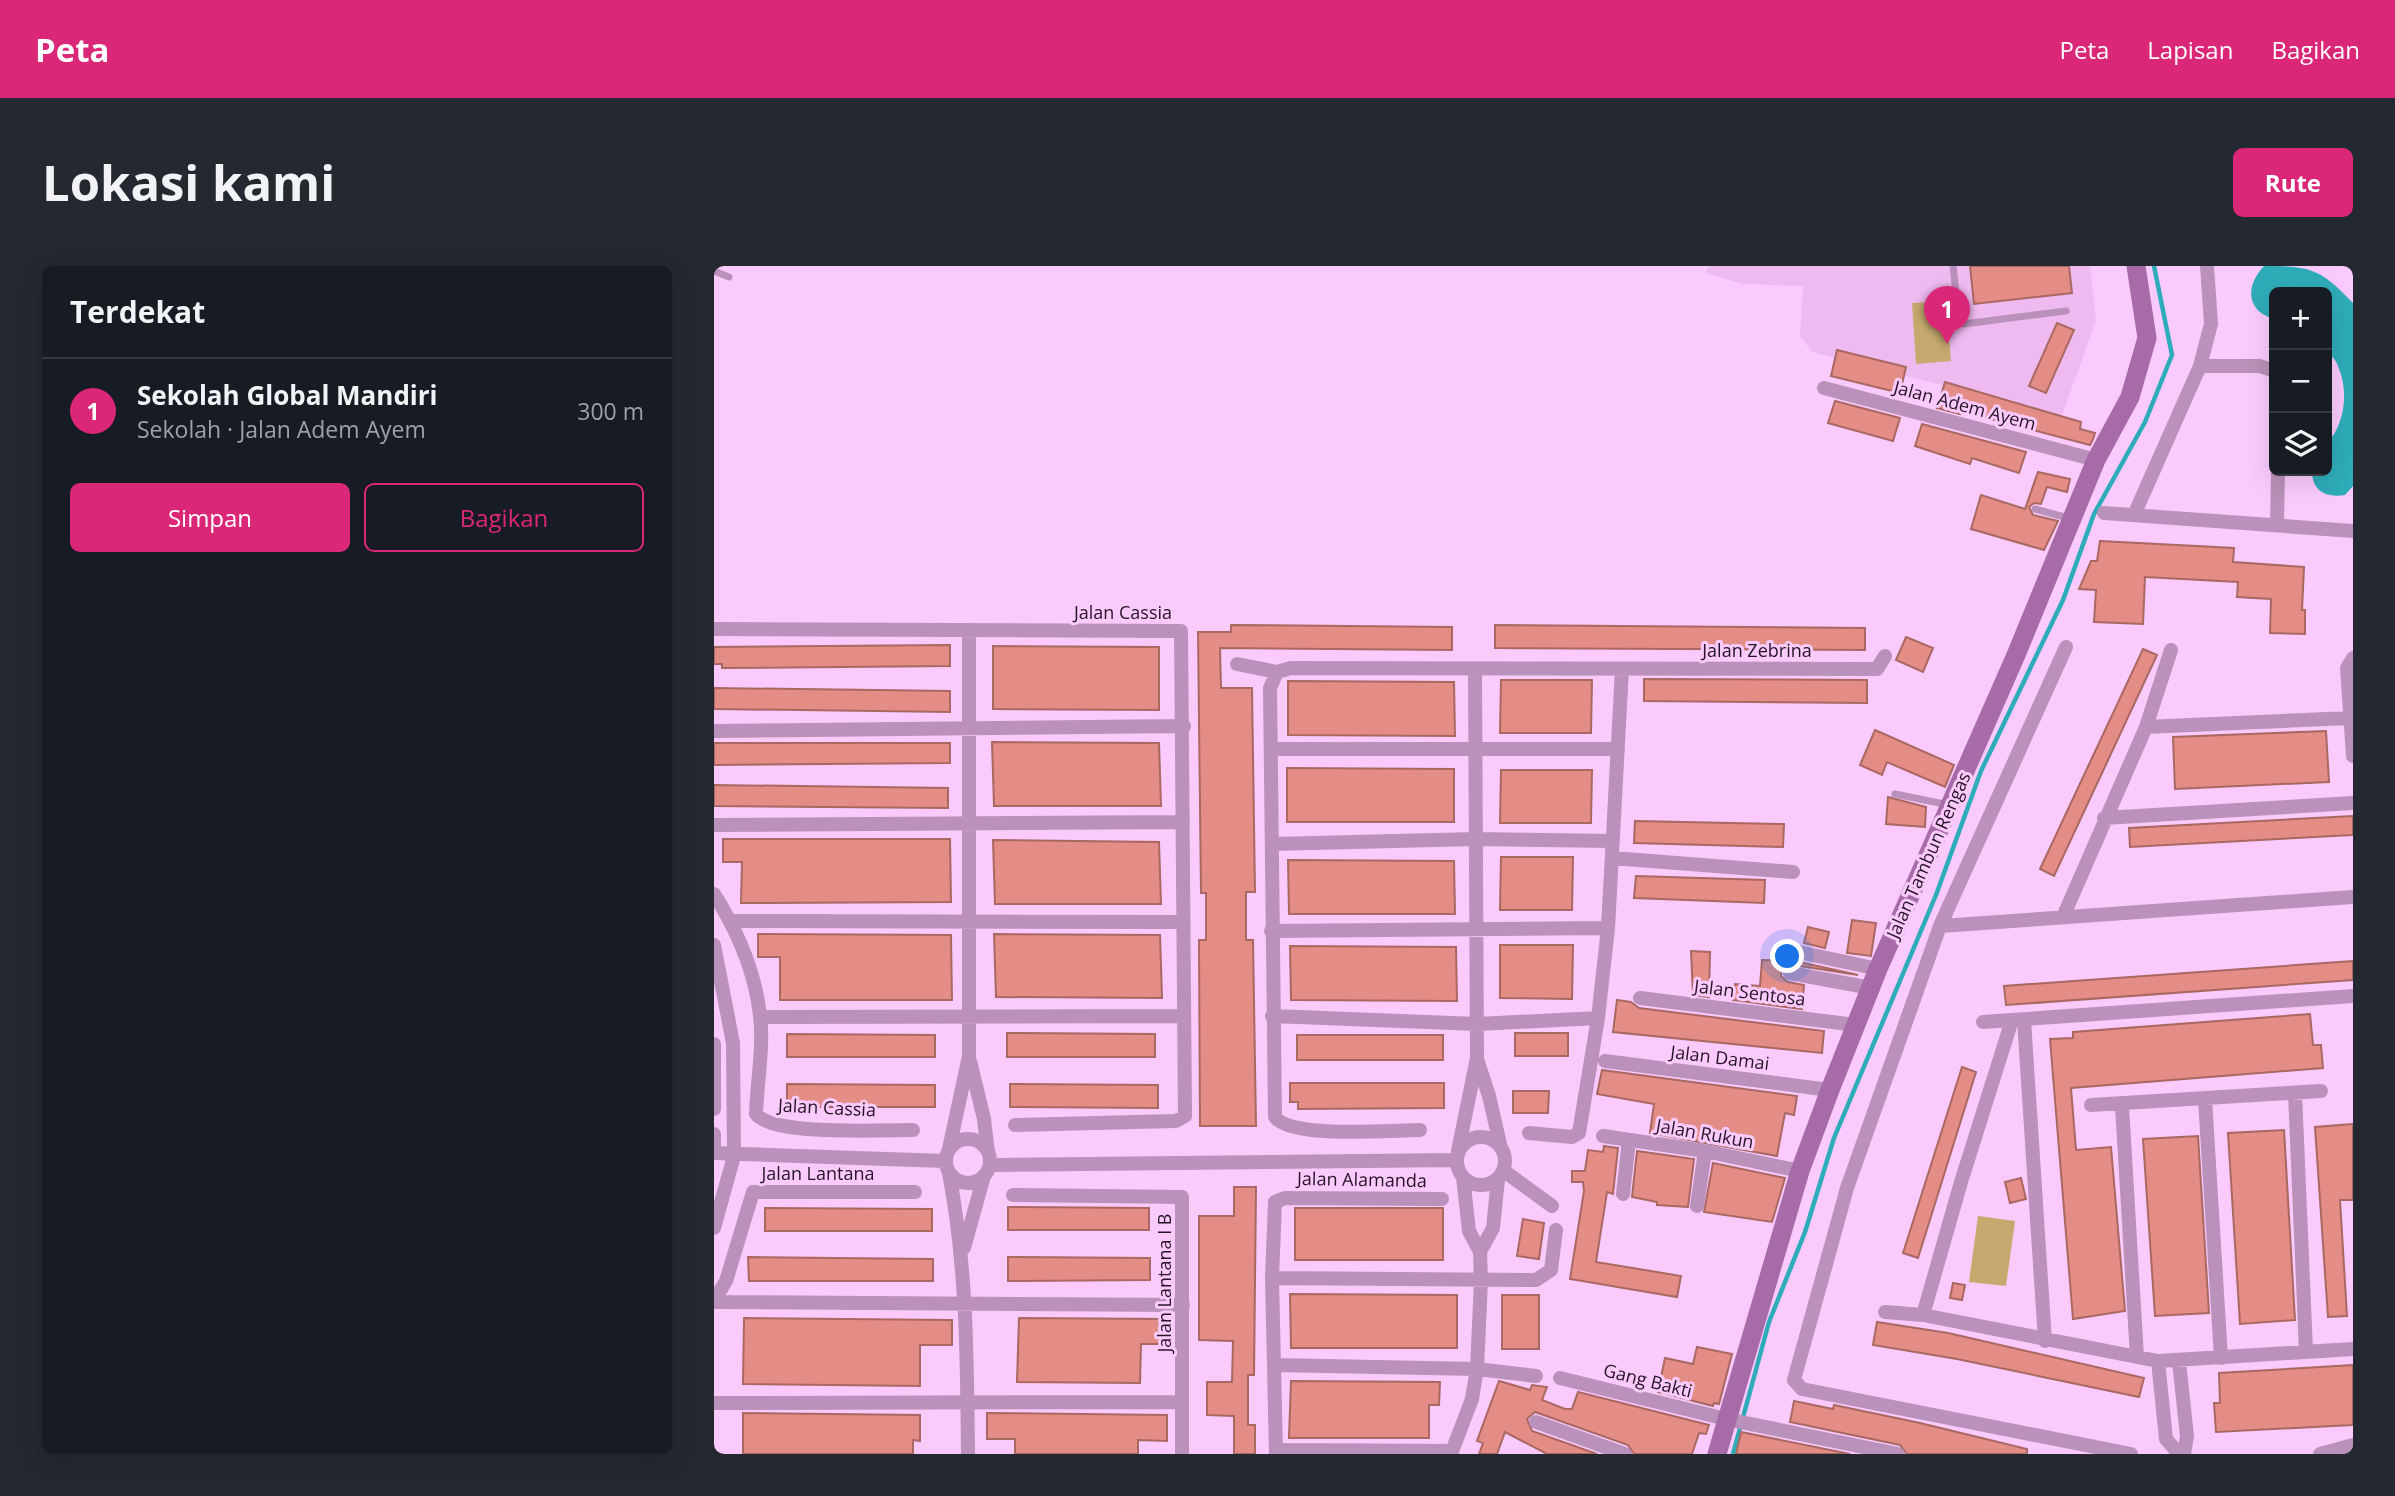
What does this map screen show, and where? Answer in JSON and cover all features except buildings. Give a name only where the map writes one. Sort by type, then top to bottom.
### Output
[{"type":"street","name":"Jalan Tambun Rengas","points":[[1717,1454],[1734,1420],[1800,1171],[1830,1090],[1878,969],[2096,460],[2130,397],[2145,354],[2147,338],[2136,266]]},
{"type":"street","points":[[2134,515],[2200,366],[2211,324],[2207,266]]},
{"type":"street","points":[[2200,366],[2260,366],[2269,369]]},
{"type":"street","name":"Jalan Adem Ayem","points":[[1825,388],[2096,460]]},
{"type":"street","points":[[2277,525],[2278,476]]},
{"type":"street","points":[[2104,513],[2353,531]]},
{"type":"street","name":"Jalan Cassia","points":[[714,629],[969,632],[1177,629],[1184,636],[1181,922],[1185,1116],[1181,1119],[1015,1125]]},
{"type":"street","points":[[968,1454],[966,1302],[962,1253],[948,1161],[969,1056],[969,632]]},
{"type":"street","points":[[2066,647],[1940,926],[1847,1188],[1794,1374],[1794,1383],[1801,1390],[2132,1454]]},
{"type":"street","points":[[2063,917],[2146,727],[2171,650]]},
{"type":"street","name":"Jalan Zebrina","points":[[1237,663],[1277,672],[1291,668],[1877,669],[1885,656]]},
{"type":"street","points":[[2353,657],[2347,668],[2353,756]]},
{"type":"street","points":[[1529,1133],[1572,1137],[1579,1133],[1598,1018],[1608,928],[1622,669]]},
{"type":"street","points":[[1475,670],[1478,1024],[1476,1058],[1457,1155],[1463,1177],[1480,1185],[1501,1175],[1506,1162],[1476,1058]]},
{"type":"street","points":[[1277,672],[1270,688],[1273,749],[1273,1110],[1277,1121],[1285,1126],[1333,1131],[1420,1129]]},
{"type":"street","points":[[2146,727],[2350,718]]},
{"type":"street","points":[[714,732],[968,726],[1184,726]]},
{"type":"street","points":[[1273,749],[1618,749]]},
{"type":"street","points":[[2104,818],[2353,803]]},
{"type":"street","points":[[714,825],[1183,822]]},
{"type":"street","points":[[1272,844],[1476,839],[1613,841]]},
{"type":"street","points":[[1612,858],[1793,872]]},
{"type":"street","name":"Jalan Cassia","points":[[714,894],[732,921],[751,973],[760,1017],[756,1114],[759,1118],[767,1123],[799,1128],[913,1130]]},
{"type":"street","points":[[1940,926],[2353,897]]},
{"type":"street","points":[[732,921],[1181,922]]},
{"type":"street","points":[[1271,931],[1608,928]]},
{"type":"street","points":[[714,946],[733,1043],[734,1156],[714,1228]]},
{"type":"street","points":[[1794,951],[1878,969]]},
{"type":"street","points":[[1790,973],[1871,988]]},
{"type":"street","points":[[1983,1022],[2353,996]]},
{"type":"street","name":"Jalan Sentosa","points":[[1640,998],[1856,1025]]},
{"type":"street","points":[[760,1017],[1183,1016]]},
{"type":"street","points":[[1272,1016],[1478,1024],[1598,1018]]},
{"type":"street","points":[[1923,1315],[1961,1182],[2018,1020]]},
{"type":"street","points":[[2018,1020],[2045,1341]]},
{"type":"street","points":[[714,1044],[714,1109]]},
{"type":"street","points":[[962,1253],[987,1164],[984,1119],[969,1056]]},
{"type":"street","name":"Jalan Damai","points":[[1605,1061],[1830,1090]]},
{"type":"street","points":[[2091,1105],[2122,1106],[2321,1091]]},
{"type":"street","points":[[2295,1093],[2306,1351]]},
{"type":"street","points":[[2205,1099],[2221,1358]]},
{"type":"street","points":[[2122,1106],[2137,1357]]},
{"type":"street","points":[[714,1134],[714,1150],[734,1156],[948,1161],[966,1183],[987,1164],[1457,1155],[1473,1138],[1492,1139],[1500,1144]]},
{"type":"street","name":"Jalan Rukun","points":[[1603,1136],[1705,1151],[1800,1171]]},
{"type":"street","points":[[948,1161],[962,1139],[969,1139],[977,1141],[987,1164]]},
{"type":"street","points":[[1623,1194],[1629,1139]]},
{"type":"street","points":[[1697,1206],[1705,1151]]},
{"type":"street","points":[[1501,1175],[1552,1206]]},
{"type":"street","name":"Jalan Alamanda","points":[[1480,1252],[1493,1228],[1501,1175]]},
{"type":"street","name":"Jalan Alamanda","points":[[1442,1199],[1279,1199],[1274,1207],[1272,1278],[1276,1452],[1451,1452],[1472,1399],[1477,1369],[1481,1280],[1480,1252],[1469,1231],[1463,1177]]},
{"type":"street","name":"Jalan Lantana","points":[[714,1301],[726,1281],[753,1192],[915,1192]]},
{"type":"street","name":"Jalan Lantana I B","points":[[1013,1195],[1182,1197],[1182,1454]]},
{"type":"street","points":[[1272,1278],[1536,1280],[1551,1270],[1556,1230]]},
{"type":"street","name":"Jalan Lantana","points":[[714,1301],[1183,1305]]},
{"type":"street","points":[[1885,1312],[1923,1315],[2158,1361],[2179,1362],[2353,1349]]},
{"type":"street","points":[[2158,1361],[2166,1439],[2181,1454],[2187,1436],[2179,1362]]},
{"type":"street","points":[[1275,1365],[1477,1369],[1536,1376]]},
{"type":"street","name":"Gang Bakti","points":[[1560,1378],[1734,1420],[1898,1454]]},
{"type":"street","points":[[714,1403],[1182,1402]]},
{"type":"street","points":[[1536,1422],[1625,1454]]},
{"type":"street","points":[[2320,1454],[2353,1446]]},
{"type":"lane","points":[[1953,266],[1959,318],[1964,324],[2066,310]]},
{"type":"lane","points":[[714,271],[729,277]]},
{"type":"lane","points":[[2035,509],[2073,519]]},
{"type":"lane","points":[[1895,794],[1950,805]]},
{"type":"shaded area","points":[[1709,266],[2090,266],[2096,320],[2062,416],[1812,352],[1800,336],[1803,286],[1743,284],[1705,273]]},
{"type":"shaded area","points":[[2264,266],[2304,268],[2332,282],[2353,303],[2353,486],[2345,495],[2321,492],[2314,484],[2313,476],[2332,476],[2332,437],[2338,427],[2343,407],[2341,376],[2332,356],[2332,287],[2269,287],[2269,317],[2258,310],[2251,297],[2251,289]]},
{"type":"shaded area","points":[[1946,301],[1951,361],[1916,364],[1912,303]]},
{"type":"shaded area","points":[[1978,1216],[2015,1221],[2006,1286],[1969,1282]]},
{"type":"waterway","points":[[1733,1454],[1769,1322],[1805,1232],[1834,1138],[1936,895],[1981,771],[2063,600],[2094,514],[2145,422],[2172,355],[2154,266]]},
{"type":"place","name":"Sekolah Global Mandiri","points":[[1947,344]]}]
